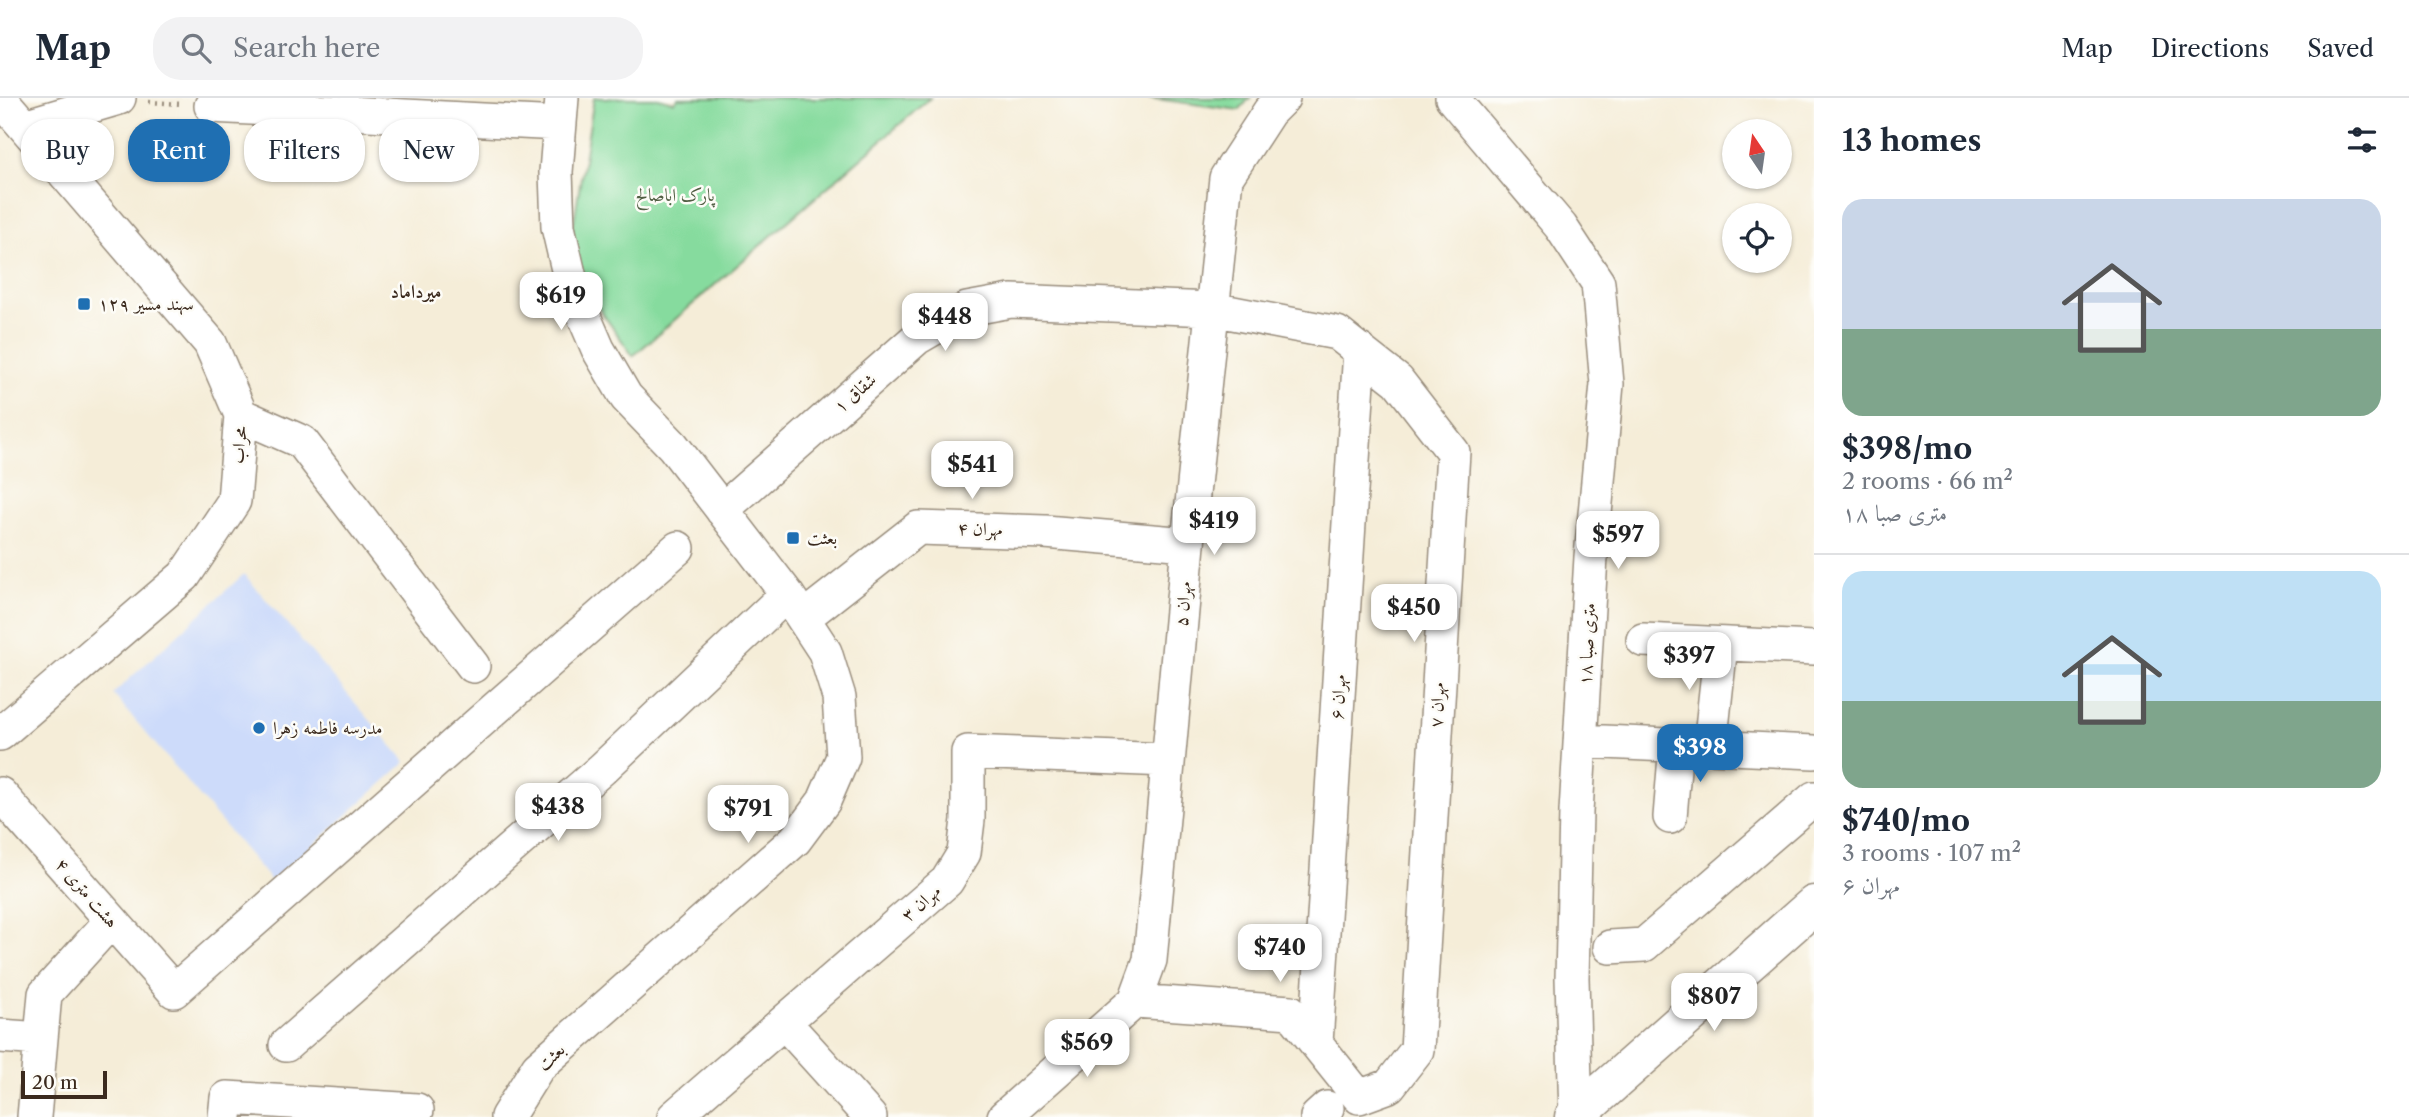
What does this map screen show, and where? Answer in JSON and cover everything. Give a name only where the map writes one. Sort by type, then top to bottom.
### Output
[{"type":"main road","points":[[1575,1117],[1814,905]]},
{"type":"street","name":"محراب","points":[[0,98],[21,122]]},
{"type":"street","name":"مهران ۵","points":[[1135,1001],[1150,960],[1188,544],[1226,178],[1269,112],[1283,98]]},
{"type":"street","name":"متری صبا ۱۸","points":[[1452,98],[1561,227],[1598,284],[1607,384],[1591,557],[1583,741],[1576,812],[1572,978],[1575,1117]]},
{"type":"street","points":[[49,119],[119,99]]},
{"type":"street","points":[[211,106],[294,104],[561,111]]},
{"type":"street","name":"بعثت","points":[[507,1117],[538,1067],[795,840],[824,801],[843,757],[839,697],[825,652],[795,606],[673,446],[626,397],[598,349],[573,291],[558,227],[556,172],[561,111]]},
{"type":"street","name":"محراب","points":[[0,734],[184,576],[234,500],[241,415],[210,343],[72,182]]},
{"type":"street","name":"شقاق ۱","points":[[722,510],[917,338],[967,309],[1011,300],[1212,309]]},
{"type":"street","name":"مهران ۷","points":[[1212,309],[1337,332],[1398,380],[1453,452],[1417,1050],[1389,1086],[1359,1097],[1316,1043]]},
{"type":"street","name":"مهران ۶","points":[[1316,1043],[1360,350]]},
{"type":"street","points":[[241,415],[302,442],[474,666]]},
{"type":"street","name":"مهران ۴","points":[[286,1045],[602,769],[795,606],[918,528],[1045,532],[1188,544]]},
{"type":"street","name":"هشت متری ۴","points":[[0,794],[174,991],[678,548]]},
{"type":"street","points":[[1643,640],[1814,648]]},
{"type":"street","points":[[1710,747],[1721,644]]},
{"type":"street","points":[[1583,741],[1710,747],[1813,744]]},
{"type":"street","points":[[1670,817],[1676,745]]},
{"type":"street","name":"مهران ۳","points":[[674,1117],[947,881],[964,853],[968,820],[968,752],[1168,760]]},
{"type":"street","points":[[1610,947],[1644,945],[1814,798]]},
{"type":"street","points":[[34,1117],[45,994],[111,921]]},
{"type":"street","points":[[1004,1117],[1135,1001],[1291,1012],[1316,1043]]},
{"type":"street","points":[[784,1022],[870,1117]]},
{"type":"street","points":[[0,1036],[41,1039]]},
{"type":"street","points":[[226,1117],[227,1098],[417,1110]]},
{"type":"path","points":[[119,99],[211,106]]},
{"type":"shaded area","name":"مدرسه فاطمه زهرا","points":[[244,574],[406,762],[272,882],[113,694]]},
{"type":"green space","name":"پارک اباصالح","points":[[594,98],[658,98],[674,102],[678,98],[930,98],[633,356],[567,264]]},
{"type":"green space","points":[[1148,98],[1250,98],[1239,110]]},
{"type":"place","name":"سهند مسیر ۱۲۹","points":[[84,304]]},
{"type":"place","name":"بعثت","points":[[793,538]]},
{"type":"place","name":"مدرسه فاطمه زهرا","points":[[259,728]]},
{"type":"district","name":"میرداماد","points":[[416,291]]}]
